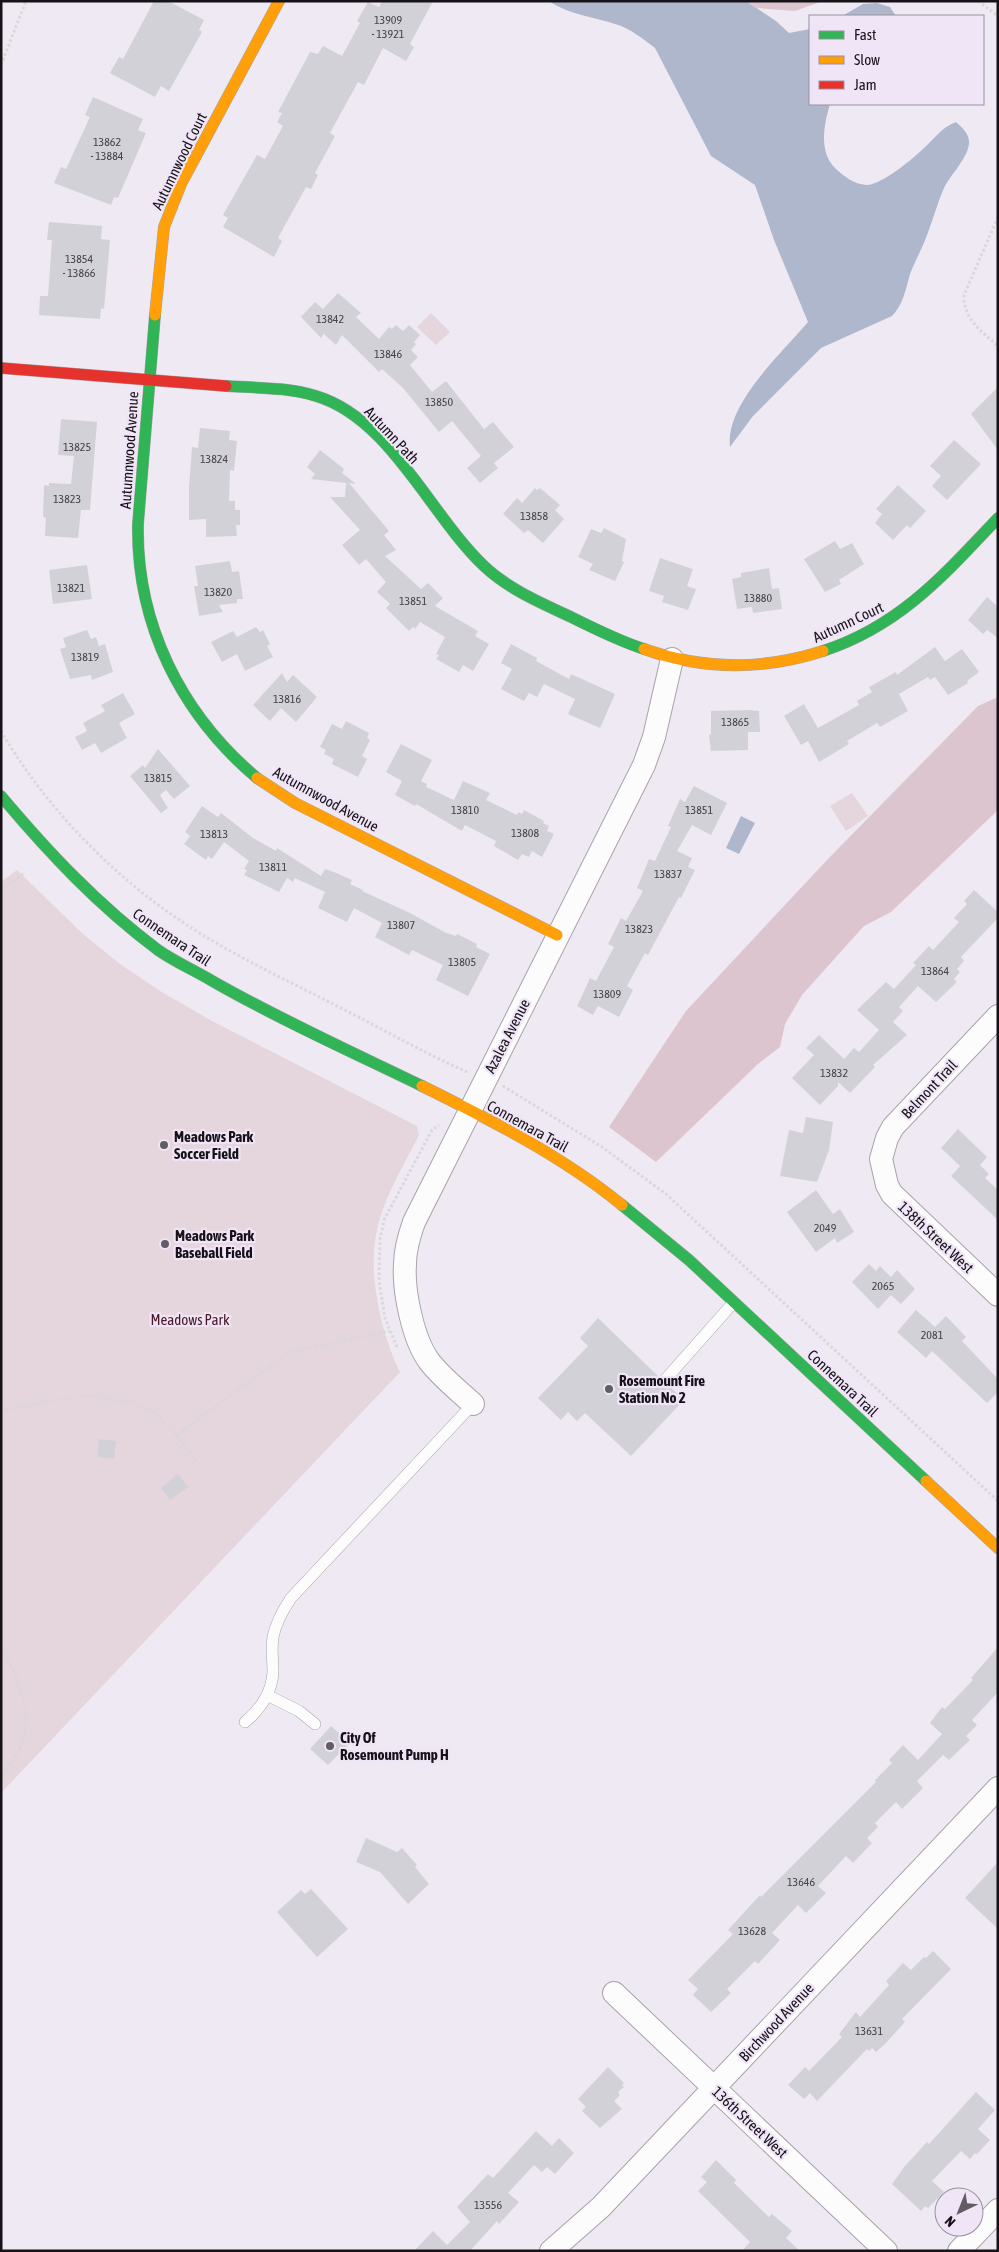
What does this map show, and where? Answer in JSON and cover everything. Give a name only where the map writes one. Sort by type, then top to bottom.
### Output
[{"type":"street","name":"Autumnwood Court","points":[[149,378],[160,251],[164,227],[170,209],[181,184],[279,1]]},
{"type":"street","name":"Autumn Path","points":[[1,368],[149,378],[296,391],[317,396],[355,415],[370,428],[469,551],[498,578],[520,592],[615,639],[672,659]]},
{"type":"street","name":"Autumnwood Avenue","points":[[149,378],[138,526],[141,582],[154,631],[165,660],[198,716],[216,739],[240,764],[263,783],[295,803],[557,935]]},
{"type":"street","name":"Autumn Court","points":[[672,659],[704,664],[766,664],[816,654],[844,644],[897,615],[923,595],[998,518]]},
{"type":"street","name":"Azalea Avenue","points":[[473,1404],[428,1360],[420,1345],[414,1327],[406,1282],[405,1264],[414,1222],[650,752],[672,659]]},
{"type":"street","name":"Connemara Trail","points":[[1,796],[44,849],[84,889],[114,916],[160,951],[242,997],[470,1110],[535,1145],[606,1192],[689,1260],[998,1548]]},
{"type":"street","name":"Belmont Trail","points":[[883,1172],[881,1159],[883,1149],[893,1127],[998,1016]]},
{"type":"street","name":"138th Street West","points":[[883,1172],[887,1185],[900,1204],[998,1295]]},
{"type":"street","name":"Birchwood Avenue","points":[[551,2251],[601,2206],[996,1795]]},
{"type":"street","name":"136th Street West","points":[[614,1993],[886,2251]]},
{"type":"street","points":[[960,2251],[998,2210]]},
{"type":"lane","points":[[664,1381],[734,1302]]},
{"type":"lane","points":[[245,1722],[259,1710],[267,1695],[273,1674],[273,1638],[283,1610],[291,1598],[473,1404]]},
{"type":"lane","points":[[267,1695],[299,1711],[315,1724]]},
{"type":"path","points":[[1,65],[26,1]]},
{"type":"path","points":[[978,1],[998,16]]},
{"type":"path","points":[[998,217],[964,295],[964,304],[973,323],[998,346]]},
{"type":"path","points":[[1,731],[37,785],[78,834],[120,873],[169,912],[218,944],[464,1071],[502,1085],[567,1124],[636,1170],[666,1194],[998,1500]]},
{"type":"path","points":[[1,890],[23,874]]},
{"type":"path","points":[[178,1435],[290,1352],[389,1331]]},
{"type":"path","points":[[1,1411],[70,1397],[90,1396],[135,1403],[154,1412],[178,1435],[197,1463]]},
{"type":"path","points":[[1,1647],[18,1684],[25,1705],[21,1746],[1,1775]]},
{"type":"green space","points":[[431,313],[450,332],[436,345],[417,327]]},
{"type":"green space","points":[[852,793],[868,816],[846,831],[830,806]]},
{"type":"green space","name":"Meadows Park","points":[[17,870],[83,934],[120,964],[160,991],[212,1021],[417,1126],[419,1135],[384,1205],[374,1247],[375,1283],[378,1302],[387,1340],[400,1372],[1,1793],[1,882]]},
{"type":"shaded area","points":[[746,1],[823,1],[795,11],[757,8]]},
{"type":"shaded area","points":[[998,697],[998,810],[891,912],[864,926],[802,995],[785,1024],[780,1047],[758,1064],[656,1162],[609,1127],[686,1011],[827,860],[978,706]]},
{"type":"water","points":[[549,1],[746,1],[776,21],[789,33],[809,29],[809,105],[830,105],[824,138],[827,155],[836,169],[854,182],[866,185],[880,181],[913,158],[951,124],[956,122],[967,135],[968,150],[944,188],[910,274],[904,296],[896,311],[892,316],[821,348],[753,416],[730,447],[731,431],[736,414],[746,397],[757,380],[808,322],[774,240],[755,185],[711,156],[655,48],[626,28],[572,12]]},
{"type":"water","points":[[877,3],[890,7],[895,15],[844,15],[863,4]]},
{"type":"water","points":[[741,816],[755,823],[739,854],[726,848]]},
{"type":"building","points":[[154,1],[168,1],[204,20],[199,30],[202,32],[169,91],[161,86],[155,97],[110,73],[119,57],[123,59]]},
{"type":"building","points":[[382,1],[433,1],[410,44],[414,47],[406,61],[383,48],[364,85],[358,82],[330,133],[335,136],[315,173],[318,175],[311,189],[306,187],[278,238],[282,241],[274,257],[223,227],[228,218],[223,215],[257,155],[265,159],[283,126],[277,122],[282,113],[278,112],[310,52],[318,54],[323,46],[342,56],[360,23],[357,21],[368,2],[379,7]]},
{"type":"building","points":[[93,97],[143,119],[138,130],[146,133],[118,198],[114,197],[111,205],[54,183],[61,167],[66,169],[90,117],[85,115]]},
{"type":"building","points":[[49,222],[102,226],[101,239],[110,240],[104,309],[101,308],[100,319],[39,315],[40,296],[48,296],[52,240],[47,240]]},
{"type":"building","points":[[338,293],[361,313],[356,317],[379,339],[389,327],[392,329],[396,325],[403,331],[409,325],[420,335],[414,342],[416,344],[411,350],[418,357],[410,365],[432,392],[446,381],[484,429],[493,422],[514,447],[494,463],[498,468],[480,483],[467,468],[481,456],[452,421],[439,432],[403,388],[382,369],[379,372],[342,335],[336,345],[324,334],[321,338],[301,317],[315,302],[323,309]]},
{"type":"building","points":[[998,387],[998,450],[971,414]]},
{"type":"building","points":[[61,419],[97,422],[90,510],[81,510],[78,538],[45,536],[46,518],[43,517],[44,485],[49,486],[49,483],[71,484],[74,456],[58,455]]},
{"type":"building","points":[[200,428],[230,431],[229,440],[237,441],[234,471],[230,470],[229,501],[235,501],[235,510],[240,510],[240,525],[236,525],[237,536],[206,537],[206,519],[189,520],[192,447],[198,448]]},
{"type":"building","points":[[954,440],[981,464],[947,500],[932,486],[941,476],[930,466]]},
{"type":"building","points":[[320,450],[344,469],[342,473],[356,484],[349,483],[389,531],[384,535],[396,550],[385,556],[421,589],[428,583],[443,598],[435,606],[478,631],[475,636],[489,644],[473,671],[463,665],[459,672],[436,659],[439,655],[436,654],[445,637],[420,622],[415,629],[413,627],[409,631],[386,608],[390,604],[377,592],[386,582],[366,559],[359,565],[342,545],[360,530],[330,497],[345,497],[346,483],[311,479],[315,474],[307,467]]},
{"type":"building","points":[[898,485],[926,511],[910,528],[907,525],[893,540],[875,523],[882,514],[876,509]]},
{"type":"building","points":[[535,488],[537,490],[540,488],[560,505],[555,510],[564,519],[543,543],[528,530],[524,533],[503,514],[517,498],[522,503]]},
{"type":"building","points":[[604,528],[626,539],[622,561],[624,562],[615,581],[589,570],[593,564],[578,557],[591,529],[601,533]]},
{"type":"building","points":[[835,541],[840,549],[852,543],[864,564],[839,580],[841,584],[825,592],[804,559]]},
{"type":"building","points":[[660,558],[693,569],[687,586],[696,589],[688,610],[662,602],[664,596],[649,591]]},
{"type":"building","points":[[230,561],[232,572],[239,571],[243,599],[237,599],[237,603],[219,605],[223,612],[199,616],[194,586],[198,586],[195,566]]},
{"type":"building","points":[[87,565],[92,599],[53,604],[49,570]]},
{"type":"building","points":[[769,568],[772,589],[779,588],[782,609],[753,613],[752,607],[737,609],[732,579],[741,577],[741,573]]},
{"type":"building","points":[[987,597],[998,607],[998,638],[987,630],[983,634],[968,620]]},
{"type":"building","points":[[256,627],[260,632],[263,630],[270,644],[267,646],[273,657],[245,671],[237,654],[222,662],[211,642],[233,631],[237,637]]},
{"type":"building","points":[[87,630],[91,639],[96,637],[99,646],[105,644],[113,672],[92,680],[91,675],[70,679],[60,649],[66,647],[63,638]]},
{"type":"building","points":[[511,644],[537,658],[536,661],[569,679],[571,674],[615,694],[600,728],[568,714],[575,699],[544,684],[537,697],[529,693],[524,701],[501,689],[512,669],[501,663]]},
{"type":"building","points":[[935,647],[945,661],[962,649],[979,672],[967,681],[968,683],[948,695],[935,677],[930,680],[928,677],[899,694],[908,711],[880,727],[877,723],[847,741],[849,744],[819,762],[808,741],[801,745],[784,716],[804,704],[818,728],[859,705],[857,701],[872,692],[869,687],[896,672],[897,675]]},
{"type":"building","points":[[282,673],[287,682],[293,675],[317,697],[296,722],[281,708],[270,721],[253,705]]},
{"type":"building","points":[[123,693],[135,714],[119,723],[127,738],[101,753],[95,743],[82,750],[75,737],[87,731],[83,723],[105,711],[101,705]]},
{"type":"building","points":[[711,711],[759,711],[760,732],[748,732],[748,750],[711,751],[709,735],[711,734]]},
{"type":"building","points":[[346,721],[369,733],[367,738],[370,740],[362,756],[367,759],[358,777],[332,764],[334,759],[324,754],[326,750],[320,747],[332,724],[342,729]]},
{"type":"building","points":[[401,744],[432,760],[421,781],[427,784],[426,787],[454,800],[463,781],[490,793],[486,800],[517,815],[518,812],[522,814],[524,810],[544,821],[543,823],[549,826],[547,831],[554,834],[542,857],[532,851],[529,857],[522,854],[518,860],[494,846],[496,841],[465,825],[462,831],[416,804],[415,806],[395,795],[402,781],[386,772]]},
{"type":"building","points":[[158,749],[190,786],[174,799],[166,790],[160,795],[168,808],[161,813],[130,776],[143,765],[145,768]]},
{"type":"building","points":[[694,786],[727,803],[711,835],[692,825],[677,851],[692,858],[688,867],[695,870],[648,955],[645,953],[627,986],[633,990],[619,1017],[598,1006],[593,1015],[577,1006],[590,978],[596,981],[614,947],[608,944],[621,918],[626,921],[643,891],[637,888],[649,859],[655,861],[671,827],[668,826],[680,799],[685,802]]},
{"type":"building","points":[[202,806],[218,817],[221,813],[253,838],[276,851],[277,848],[321,876],[325,869],[334,872],[352,880],[350,884],[362,891],[410,913],[446,933],[456,936],[457,934],[477,944],[476,947],[490,954],[468,996],[436,980],[443,965],[412,950],[409,955],[375,937],[382,923],[354,908],[347,922],[318,908],[325,892],[295,878],[293,882],[287,878],[279,892],[244,875],[247,870],[244,869],[249,861],[224,842],[212,859],[208,856],[206,860],[184,844],[190,836],[185,832]]},
{"type":"building","points":[[974,890],[998,912],[998,918],[961,957],[964,961],[957,969],[960,972],[954,979],[957,982],[936,1002],[918,986],[899,1007],[903,1011],[893,1022],[907,1035],[873,1065],[875,1067],[850,1093],[838,1082],[838,1086],[820,1105],[792,1078],[814,1055],[806,1048],[819,1035],[844,1059],[854,1048],[859,1052],[879,1030],[857,1010],[886,982],[894,989],[916,965],[913,963],[929,946],[933,950],[959,922],[954,918],[967,904],[964,901]]},
{"type":"building","points":[[806,1117],[833,1122],[829,1150],[817,1182],[780,1176],[789,1130],[803,1133]]},
{"type":"building","points":[[958,1129],[987,1157],[980,1165],[989,1174],[985,1178],[998,1190],[998,1220],[951,1176],[960,1166],[941,1148]]},
{"type":"building","points":[[816,1190],[833,1214],[840,1209],[854,1232],[837,1243],[835,1238],[816,1252],[787,1212]]},
{"type":"building","points":[[869,1264],[876,1271],[880,1266],[891,1277],[897,1270],[915,1289],[901,1304],[891,1295],[878,1309],[852,1282]]},
{"type":"building","points":[[916,1310],[935,1327],[946,1316],[966,1337],[962,1341],[998,1379],[998,1392],[987,1403],[932,1351],[926,1358],[897,1332]]},
{"type":"building","name":"Rosemount Fire Station No 2","points":[[598,1318],[658,1376],[659,1386],[663,1388],[669,1386],[684,1400],[631,1456],[585,1413],[577,1421],[568,1412],[561,1420],[538,1398],[588,1346],[580,1338]]},
{"type":"building","points":[[99,1439],[116,1441],[114,1459],[97,1457]]},
{"type":"building","points":[[178,1474],[188,1487],[170,1500],[161,1488]]},
{"type":"building","points":[[998,1647],[998,1692],[972,1720],[977,1725],[966,1736],[970,1740],[949,1760],[943,1755],[917,1781],[923,1788],[902,1809],[896,1802],[875,1823],[878,1827],[867,1838],[872,1843],[853,1863],[846,1856],[818,1886],[826,1893],[806,1913],[798,1905],[772,1933],[780,1940],[758,1964],[755,1961],[727,1989],[731,1993],[711,2012],[693,1995],[698,1989],[688,1980],[733,1934],[728,1930],[760,1895],[761,1897],[876,1782],[875,1780],[892,1763],[889,1760],[903,1745],[918,1760],[942,1734],[930,1723],[942,1707],[945,1709],[973,1680],[971,1678]]},
{"type":"building","name":"City Of Rosemount Pump H","points":[[331,1726],[350,1743],[328,1765],[310,1749]]},
{"type":"building","points":[[366,1838],[397,1852],[402,1848],[417,1865],[415,1867],[429,1884],[408,1904],[380,1872],[356,1862]]},
{"type":"building","points":[[998,1862],[998,1929],[965,1898]]},
{"type":"building","points":[[311,1889],[348,1929],[317,1957],[277,1912],[301,1890],[305,1894]]},
{"type":"building","points":[[933,1951],[951,1969],[902,2019],[905,2022],[885,2044],[876,2052],[872,2048],[869,2051],[867,2049],[817,2101],[810,2093],[804,2099],[788,2085],[805,2067],[809,2071],[842,2037],[839,2034],[856,2012],[860,2017],[889,1985],[886,1981],[903,1963],[911,1970]]},
{"type":"building","points":[[608,2067],[624,2083],[622,2085],[624,2087],[618,2092],[620,2095],[614,2101],[622,2109],[600,2128],[582,2111],[586,2107],[578,2099]]},
{"type":"building","points":[[976,2092],[995,2110],[978,2129],[990,2140],[970,2159],[961,2151],[932,2181],[939,2187],[934,2187],[934,2202],[928,2208],[925,2206],[921,2211],[892,2184],[905,2166],[927,2142],[929,2144]]},
{"type":"building","points":[[536,2131],[552,2146],[559,2138],[574,2153],[555,2174],[547,2167],[542,2172],[534,2165],[508,2193],[519,2202],[499,2224],[497,2221],[470,2251],[414,2251],[433,2231],[447,2245],[470,2222],[457,2207],[488,2174],[493,2178]]},
{"type":"building","points":[[716,2160],[736,2180],[734,2183],[769,2217],[772,2214],[792,2231],[786,2238],[800,2251],[742,2251],[750,2242],[698,2191],[707,2182],[701,2177]]},
{"type":"traffic: fast","points":[[155,315],[138,524],[139,561],[145,597],[155,631],[168,664],[185,696],[230,753],[257,778]]},
{"type":"traffic: fast","points":[[226,386],[271,388],[305,393],[342,408],[366,425],[387,446],[408,470],[464,545],[503,582],[537,601],[644,649]]},
{"type":"traffic: fast","points":[[823,651],[875,628],[898,613],[940,578],[998,518]]},
{"type":"traffic: fast","points":[[1,796],[75,878],[115,915],[158,950],[265,1010],[422,1086]]},
{"type":"traffic: fast","points":[[622,1205],[689,1260],[926,1481]]},
{"type":"traffic: slow","points":[[155,315],[164,227],[181,184],[279,1]]},
{"type":"traffic: slow","points":[[644,649],[689,661],[734,665],[778,662],[823,651]]},
{"type":"traffic: slow","points":[[257,778],[295,803],[557,935]]},
{"type":"traffic: slow","points":[[422,1086],[474,1112],[551,1155],[622,1205]]},
{"type":"traffic: slow","points":[[926,1481],[998,1548]]},
{"type":"traffic: jam","points":[[1,368],[226,386]]},
{"type":"place","name":"Meadows Park Soccer Field","points":[[164,1145]]},
{"type":"place","name":"Meadows Park Baseball Field","points":[[165,1244]]},
{"type":"place","name":"Rosemount Fire Station No 2","points":[[609,1389]]},
{"type":"place","name":"City Of Rosemount Pump H","points":[[330,1746]]}]
